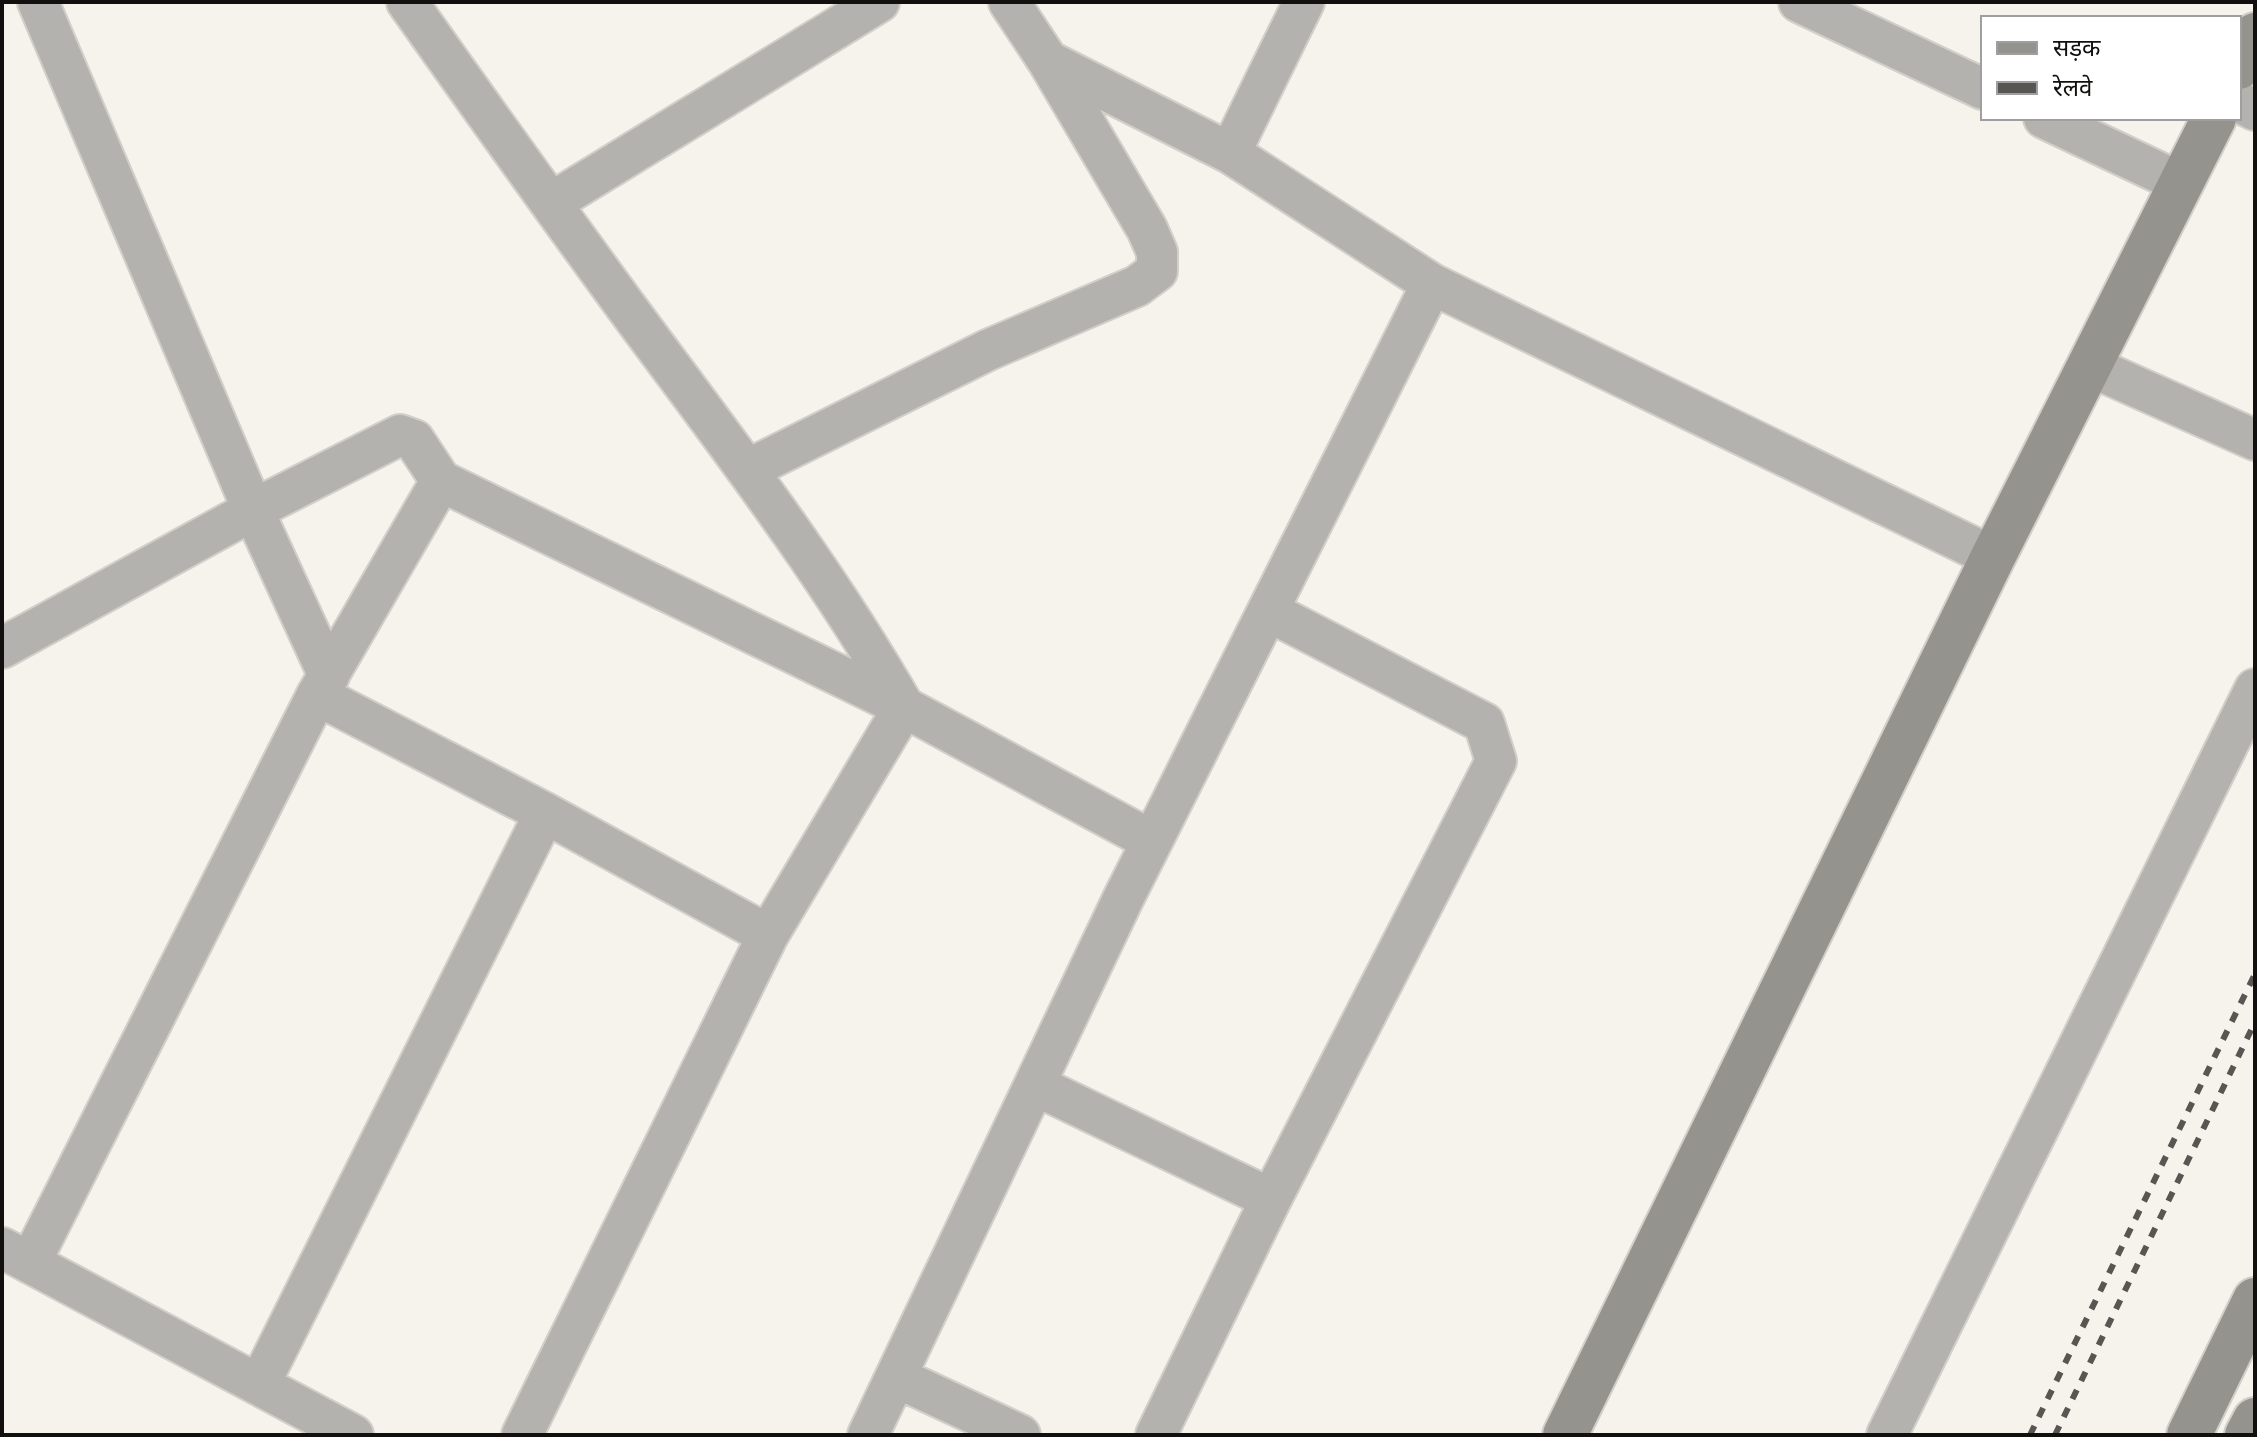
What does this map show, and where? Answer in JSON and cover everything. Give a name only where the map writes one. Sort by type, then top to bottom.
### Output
[{"type":"street","points":[[38,2],[253,510],[323,686],[545,813],[768,935]]},
{"type":"street","points":[[407,2],[551,203],[749,469],[853,618],[904,707]]},
{"type":"street","points":[[551,203],[879,2]]},
{"type":"street","points":[[749,469],[988,350],[1137,286],[1157,271],[1157,252],[1147,229],[1048,61],[1009,2]]},
{"type":"street","points":[[1230,153],[1304,2]]},
{"type":"street","points":[[1824,7],[1981,88]]},
{"type":"street","points":[[2241,63],[2255,35]]},
{"type":"street","points":[[1048,61],[1230,153],[1432,284],[1993,557]]},
{"type":"street","points":[[2048,120],[2181,183]]},
{"type":"street","points":[[1565,1435],[1993,557],[2213,120]]},
{"type":"street","points":[[868,1435],[1152,841],[1432,284]]},
{"type":"street","points":[[2090,366],[2255,440]]},
{"type":"street","points":[[2,648],[253,510],[400,435],[414,440],[441,481],[904,707],[1152,841]]},
{"type":"street","points":[[353,1435],[16,1255],[323,686],[441,481]]},
{"type":"street","points":[[1156,1435],[1271,1199],[1496,761],[1484,723],[1268,611]]},
{"type":"street","points":[[1887,1435],[2255,689]]},
{"type":"street","points":[[522,1435],[768,935],[904,707]]},
{"type":"street","points":[[259,1385],[545,813]]},
{"type":"street","points":[[1035,1085],[1271,1199]]},
{"type":"street","points":[[2189,1435],[2255,1300]]},
{"type":"street","points":[[896,1377],[1020,1435]]},
{"type":"street","points":[[2247,1435],[2255,1420]]},
{"type":"railway","points":[[2030,1435],[2255,974]]},
{"type":"railway","points":[[2055,1435],[2255,1022]]}]
